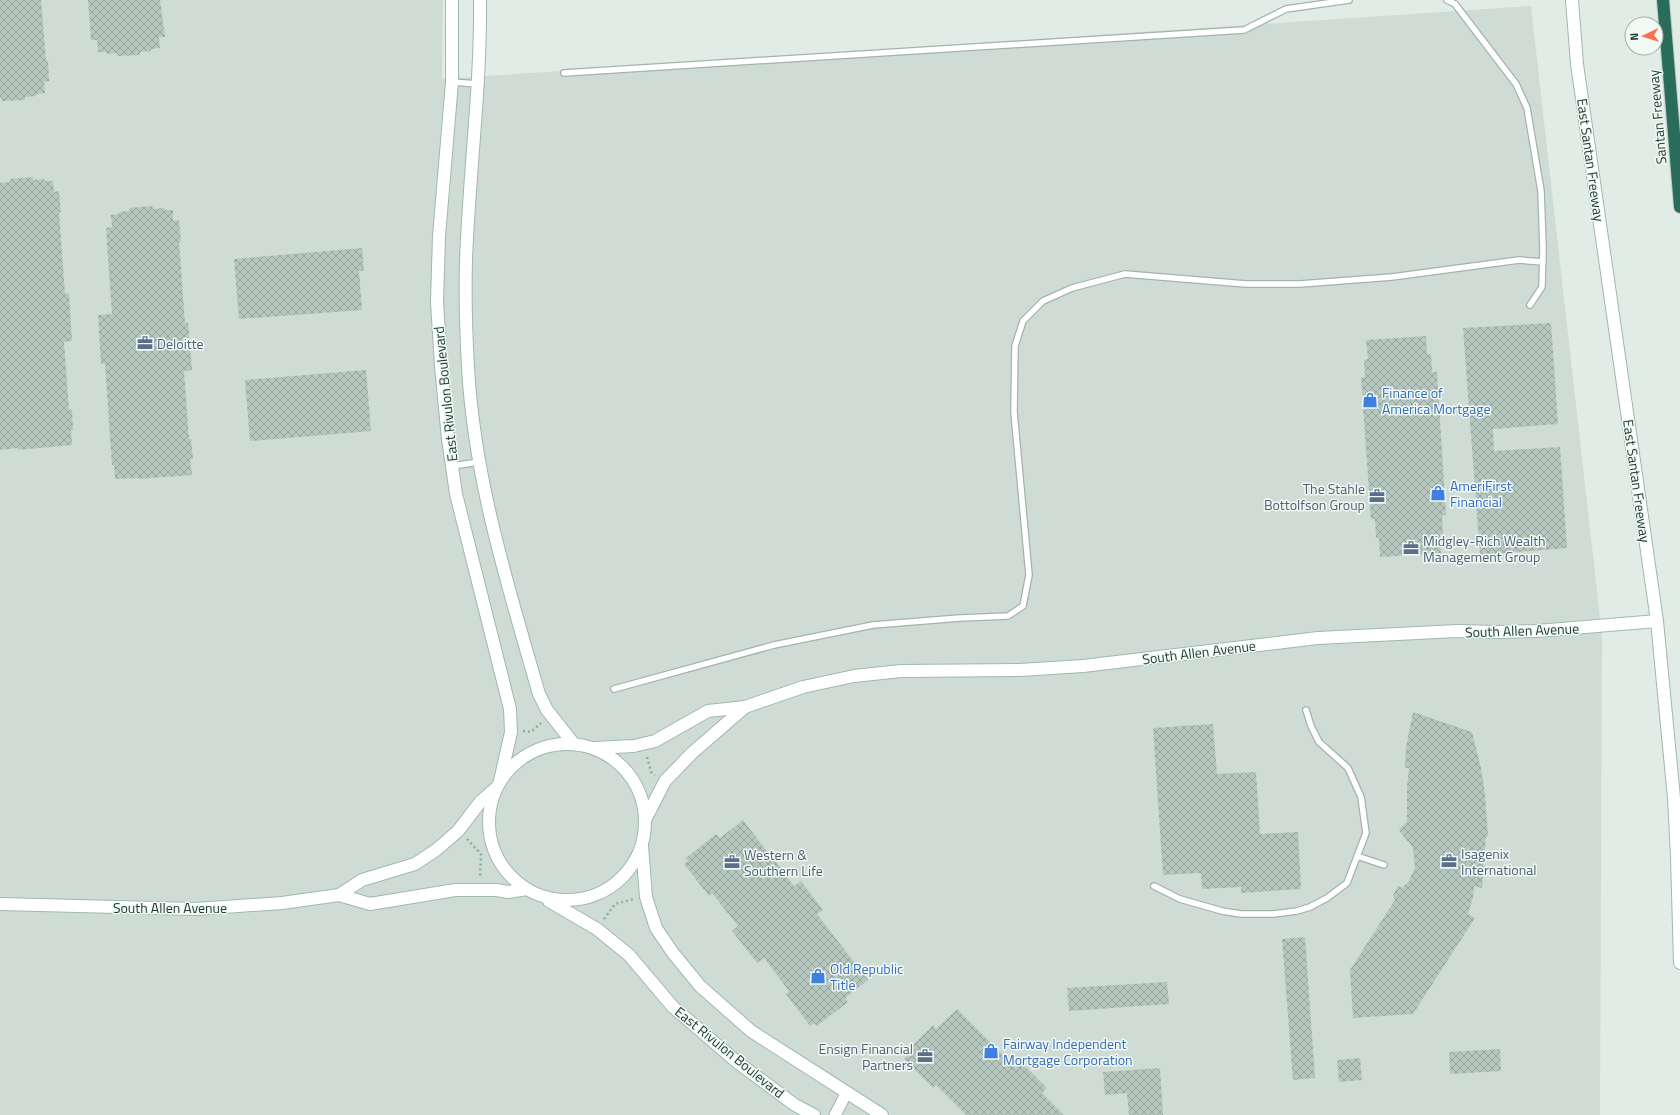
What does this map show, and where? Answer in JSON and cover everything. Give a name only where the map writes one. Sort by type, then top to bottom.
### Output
[{"type":"highway","name":"Santan Freeway","points":[[1663,0],[1680,207]]},
{"type":"street","name":"East Rivulon Boulevard","points":[[452,0],[452,82],[439,236],[437,302],[441,366],[456,494],[510,709],[511,732],[498,784],[491,804],[489,829],[495,853],[508,874],[527,890]]},
{"type":"street","name":"East Rivulon Boulevard","points":[[480,0],[478,84],[469,213],[466,289],[468,368],[479,462],[497,544],[539,694],[547,710],[573,743]]},
{"type":"street","name":"East Santan Freeway","points":[[1572,0],[1577,64],[1657,621],[1678,857],[1680,963]]},
{"type":"street","name":"South Allen Avenue","points":[[594,748],[634,746],[655,741],[708,711],[745,707],[803,687],[854,676],[901,671],[1028,670],[1083,666],[1310,638],[1456,631],[1538,631],[1657,621]]},
{"type":"street","name":"South Allen Avenue","points":[[646,820],[666,782],[692,752],[745,707]]},
{"type":"street","points":[[498,784],[513,764],[531,752],[552,744],[573,743],[594,748],[615,759],[631,776],[641,797],[646,820],[642,845],[646,897],[656,928],[673,953],[700,986],[751,1031],[882,1115]]},
{"type":"street","name":"South Allen Avenue","points":[[339,895],[362,880],[416,864],[436,850],[458,830],[481,801],[498,784]]},
{"type":"street","points":[[527,890],[539,895],[564,900],[589,897],[617,882],[630,868],[642,845]]},
{"type":"street","name":"South Allen Avenue","points":[[0,904],[195,909],[282,903],[339,895],[370,904],[455,890],[491,890],[508,892],[527,890]]},
{"type":"street","name":"East Rivulon Boulevard","points":[[539,895],[597,929],[629,955],[673,1007],[738,1062],[795,1105],[814,1115]]},
{"type":"street","points":[[835,1115],[847,1092]]},
{"type":"lane","points":[[564,73],[1244,30],[1286,9],[1349,0]]},
{"type":"lane","points":[[1447,0],[1455,4],[1516,84],[1527,108],[1541,191],[1543,262],[1542,287],[1530,305]]},
{"type":"lane","points":[[452,82],[478,84]]},
{"type":"lane","points":[[614,689],[774,645],[866,626],[960,618],[1008,616],[1023,606],[1029,575],[1014,412],[1015,346],[1023,321],[1043,300],[1072,288],[1125,274],[1246,284],[1300,284],[1392,277],[1519,260],[1543,262]]},
{"type":"lane","points":[[452,466],[479,462]]},
{"type":"lane","points":[[1154,886],[1180,899],[1222,911],[1241,914],[1273,914],[1297,911],[1310,907],[1347,883],[1366,833],[1362,797],[1348,768],[1319,742],[1311,726],[1306,710]]},
{"type":"lane","points":[[1357,856],[1384,865]]},
{"type":"path","points":[[521,731],[531,732],[541,723]]},
{"type":"path","points":[[647,757],[651,772],[661,778]]},
{"type":"path","points":[[463,835],[481,854],[480,877]]},
{"type":"path","points":[[604,920],[614,904],[636,899]]},
{"type":"shaded area","points":[[0,0],[443,0],[442,79],[1531,6],[1602,635],[1600,1115],[0,1115]]},
{"type":"building","points":[[0,0],[41,0],[49,81],[44,82],[45,93],[25,97],[25,100],[2,101],[2,98],[0,98]]},
{"type":"building","points":[[88,0],[160,0],[165,37],[159,37],[160,48],[140,52],[140,55],[117,56],[117,53],[107,54],[106,52],[98,52],[97,40],[91,40]]},
{"type":"building","points":[[33,177],[33,180],[44,179],[44,181],[53,181],[54,192],[59,191],[61,212],[59,212],[65,294],[69,293],[72,341],[64,342],[69,410],[72,409],[72,445],[18,450],[18,448],[0,450],[0,183],[10,182],[10,179]]},
{"type":"building","name":"Deloitte","points":[[152,206],[153,209],[164,208],[164,210],[173,210],[173,221],[179,220],[181,242],[179,242],[185,323],[188,322],[192,370],[184,371],[189,439],[191,439],[193,459],[190,459],[192,475],[115,479],[114,465],[112,465],[105,364],[101,364],[98,315],[112,314],[106,228],[112,227],[111,215],[119,214],[119,212],[130,211],[129,208]]},
{"type":"building","points":[[362,248],[364,271],[359,271],[362,310],[239,319],[234,259]]},
{"type":"building","points":[[1551,323],[1558,424],[1493,429],[1494,451],[1560,447],[1567,548],[1480,555],[1463,328]]},
{"type":"building","points":[[1426,336],[1427,355],[1431,354],[1432,372],[1437,372],[1446,515],[1442,515],[1443,534],[1440,534],[1441,553],[1380,557],[1379,538],[1376,538],[1375,519],[1371,519],[1361,378],[1365,377],[1364,360],[1368,359],[1366,340]]},
{"type":"building","points":[[366,370],[371,431],[250,441],[245,380]]},
{"type":"building","name":"Isagenix International","points":[[1413,712],[1472,732],[1481,768],[1485,794],[1488,836],[1486,837],[1482,888],[1474,886],[1473,898],[1468,914],[1475,918],[1413,1014],[1353,1018],[1350,970],[1395,900],[1393,895],[1398,886],[1402,888],[1409,881],[1415,868],[1413,848],[1399,830],[1407,822],[1407,787],[1409,768],[1405,768],[1406,747]]},
{"type":"building","points":[[1213,724],[1217,774],[1256,772],[1260,834],[1298,832],[1301,889],[1241,893],[1241,887],[1202,889],[1201,873],[1163,875],[1153,728]]},
{"type":"building","points":[[743,820],[794,886],[801,881],[823,910],[817,914],[868,980],[845,998],[848,1002],[817,1026],[814,1023],[810,1026],[786,994],[789,991],[764,958],[757,963],[732,931],[738,926],[712,893],[709,896],[684,864],[688,861],[686,858],[716,834],[720,838]]},
{"type":"building","points":[[1305,937],[1315,1078],[1293,1080],[1282,939]]},
{"type":"building","points":[[1167,982],[1169,1004],[1069,1011],[1067,988]]},
{"type":"building","points":[[957,1009],[1016,1068],[1021,1062],[1047,1088],[1042,1093],[1064,1115],[966,1115],[936,1085],[933,1088],[904,1059],[907,1056],[905,1053],[933,1025],[936,1029]]},
{"type":"building","points":[[1500,1049],[1501,1071],[1450,1074],[1449,1052]]},
{"type":"building","points":[[1360,1058],[1362,1080],[1339,1082],[1337,1060]]},
{"type":"building","points":[[1160,1068],[1163,1115],[1129,1115],[1127,1093],[1105,1095],[1103,1072]]},
{"type":"place","name":"Deloitte","points":[[145,343]]},
{"type":"place","name":"Finance of America Mortgage","points":[[1370,400]]},
{"type":"place","name":"AmeriFirst Financial","points":[[1438,493]]},
{"type":"place","name":"The Stahle Bottolfson Group","points":[[1377,496]]},
{"type":"place","name":"Midgley-Rich Wealth Management Group","points":[[1411,548]]},
{"type":"place","name":"Isagenix International","points":[[1449,861]]},
{"type":"place","name":"Western & Southern Life","points":[[732,862]]},
{"type":"place","name":"Old Republic Title","points":[[818,976]]},
{"type":"place","name":"Fairway Independent Mortgage Corporation","points":[[991,1051]]},
{"type":"place","name":"Ensign Financial Partners","points":[[925,1056]]}]
